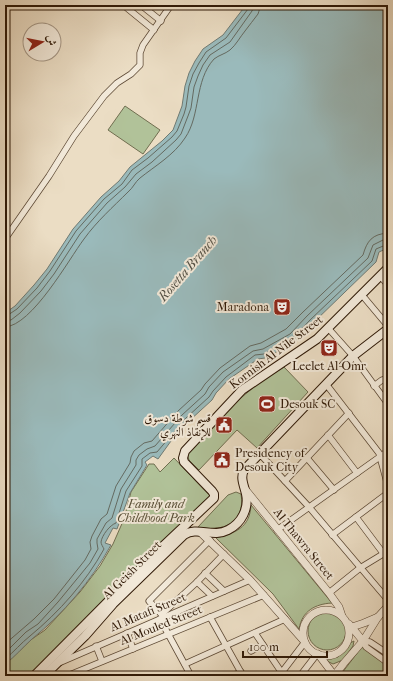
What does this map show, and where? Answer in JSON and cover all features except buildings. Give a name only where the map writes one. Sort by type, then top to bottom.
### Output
[{"type":"main road","name":"Kornish Al Nile Street","points":[[214,494],[184,462],[183,454],[237,395],[310,344],[388,268]]},
{"type":"main road","name":"Al Geish Street","points":[[44,676],[85,636],[113,604],[184,535],[190,532],[211,534],[223,532],[238,523],[242,518],[246,507],[242,480],[243,473],[247,467],[353,356],[388,328]]},
{"type":"main road","name":"Al Geish Street","points":[[34,676],[159,550],[213,500],[214,494]]},
{"type":"street","points":[[141,5],[161,21]]},
{"type":"street","points":[[5,239],[49,176],[74,136],[104,96],[117,83],[131,74],[140,65],[141,50],[171,5]]},
{"type":"street","points":[[127,8],[154,30]]},
{"type":"street","points":[[380,276],[388,285]]},
{"type":"street","points":[[362,295],[388,328]]},
{"type":"street","points":[[328,328],[353,356],[388,404]]},
{"type":"street","points":[[374,386],[382,380],[388,378]]},
{"type":"street","points":[[326,384],[377,450],[388,486]]},
{"type":"street","points":[[381,394],[388,393]]},
{"type":"street","points":[[285,481],[349,413]]},
{"type":"street","points":[[328,435],[357,473]]},
{"type":"street","points":[[278,530],[388,451]]},
{"type":"street","points":[[260,454],[309,507],[388,600]]},
{"type":"street","points":[[307,458],[334,490]]},
{"type":"street","name":"Al Thawra Street","points":[[244,489],[329,593],[366,647],[388,663]]},
{"type":"street","points":[[332,535],[388,493]]},
{"type":"street","points":[[329,593],[360,568],[385,552],[356,517]]},
{"type":"street","points":[[200,532],[210,540],[264,595],[310,649],[317,654],[334,676],[363,641],[378,616]]},
{"type":"street","points":[[191,676],[169,634],[162,617],[149,603],[150,600],[210,540]]},
{"type":"street","points":[[162,617],[224,554]]},
{"type":"street","points":[[205,573],[224,591]]},
{"type":"street","name":"Al Matafi Street","points":[[56,664],[250,580]]},
{"type":"street","points":[[197,582],[212,596]]},
{"type":"street","name":"Al Mouled Street","points":[[67,676],[264,595]]},
{"type":"street","points":[[255,633],[282,675],[304,642],[304,625],[309,616],[313,613],[323,609],[328,609],[333,610],[347,621],[364,623],[387,610]]},
{"type":"street","points":[[210,617],[242,674],[232,676]]},
{"type":"street","points":[[185,664],[285,619]]},
{"type":"street","points":[[317,654],[331,655],[342,649],[347,642],[349,634],[347,621]]},
{"type":"street","points":[[128,632],[133,649]]},
{"type":"street","name":"Al Thawra Street","points":[[363,641],[370,642],[388,654]]},
{"type":"street","points":[[251,651],[263,645]]},
{"type":"street","points":[[96,646],[102,662]]},
{"type":"street","points":[[300,676],[317,654]]},
{"type":"green space","points":[[125,106],[160,130],[143,154],[108,130]]},
{"type":"green space","name":"Desouk SC","points":[[284,367],[308,392],[257,448],[237,430],[199,470],[189,460],[187,453],[216,424],[225,432],[230,426],[223,416],[260,382]]},
{"type":"green space","name":"Family and Childhood Park","points":[[174,458],[211,497],[56,651],[27,676],[5,676],[5,664],[32,639],[45,630],[80,592],[100,566],[113,544],[124,519],[131,492],[149,464],[154,464],[160,472]]},
{"type":"green space","points":[[236,492],[241,494],[242,504],[236,519],[223,527],[198,527],[228,495]]},
{"type":"green space","points":[[251,505],[332,603],[320,605],[306,613],[299,629],[273,594],[216,538],[229,534],[240,528],[248,519]]},
{"type":"green space","points":[[327,612],[340,618],[346,631],[340,644],[327,650],[314,644],[308,631],[314,618]]},
{"type":"green space","points":[[354,641],[353,646],[343,660],[333,664],[323,659],[338,657],[350,643]]},
{"type":"green space","points":[[364,644],[388,662],[388,676],[346,676],[342,673]]},
{"type":"water","name":"Rosetta Branch","points":[[246,5],[388,5],[388,248],[379,252],[376,262],[295,342],[265,358],[258,359],[229,379],[216,393],[212,400],[189,421],[171,441],[158,459],[153,456],[145,462],[147,465],[130,493],[117,529],[113,528],[105,543],[111,545],[86,584],[44,629],[5,664],[5,313],[15,306],[34,285],[47,269],[73,229],[101,197],[119,181],[130,167],[173,130],[182,106],[185,86],[189,73],[195,61],[203,49],[223,35]]},
{"type":"place","name":"Maradona","points":[[282,307]]},
{"type":"place","name":"Leelet Al-Omr","points":[[329,348]]},
{"type":"place","name":"Desouk SC","points":[[267,404]]},
{"type":"place","name":"قسم شرطة دسوق للإنقاذ النهري","points":[[224,425]]},
{"type":"place","name":"Presidency of Desouk City","points":[[222,460]]}]
